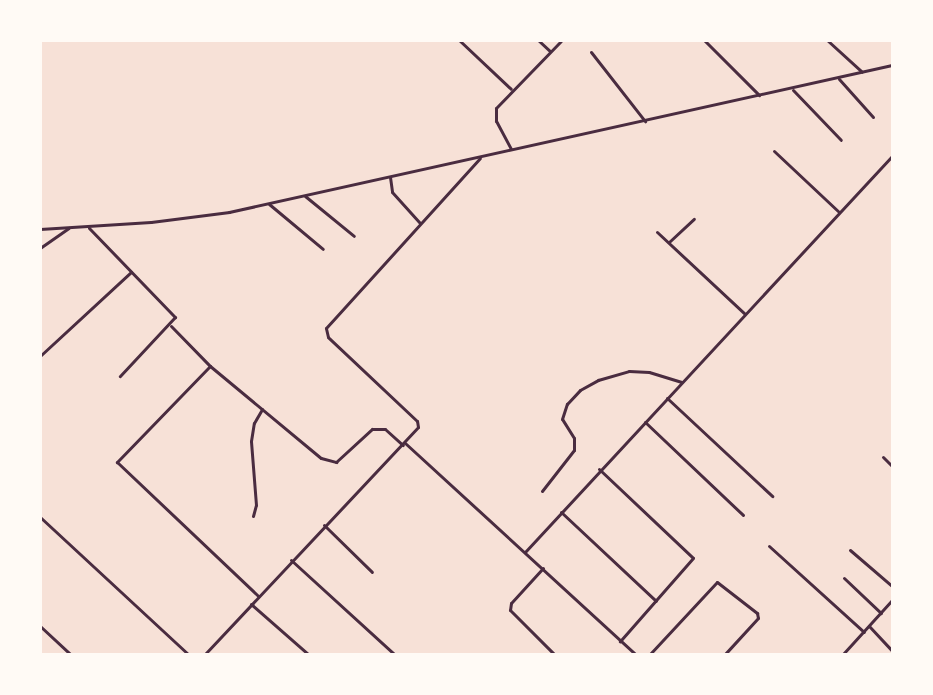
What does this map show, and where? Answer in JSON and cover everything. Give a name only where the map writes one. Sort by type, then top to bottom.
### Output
[{"type":"street","points":[[459,40],[511,89]]},
{"type":"street","points":[[538,40],[550,51]]},
{"type":"street","points":[[704,40],[759,94]]},
{"type":"street","points":[[827,40],[862,72]]},
{"type":"street","points":[[511,150],[494,113],[511,89],[561,41]]},
{"type":"street","points":[[591,52],[645,121]]},
{"type":"street","points":[[40,230],[90,228],[190,218],[269,204],[759,94],[793,90],[892,65]]},
{"type":"street","points":[[839,79],[873,117]]},
{"type":"street","points":[[793,90],[841,140]]},
{"type":"street","points":[[774,151],[838,211]]},
{"type":"street","points":[[205,654],[324,525],[404,444],[418,423],[331,340],[326,328],[482,157]]},
{"type":"street","points":[[525,552],[838,211],[891,159]]},
{"type":"street","points":[[390,177],[392,192],[420,223]]},
{"type":"street","points":[[304,196],[354,236]]},
{"type":"street","points":[[269,204],[323,249]]},
{"type":"street","points":[[669,243],[694,219]]},
{"type":"street","points":[[40,248],[69,228]]},
{"type":"street","points":[[90,228],[175,317],[171,326],[120,376]]},
{"type":"street","points":[[657,232],[744,313]]},
{"type":"street","points":[[40,356],[131,272]]},
{"type":"street","points":[[171,326],[210,366],[329,462],[342,458],[372,429],[385,429],[543,568],[635,654]]},
{"type":"street","points":[[210,366],[117,462],[258,596]]},
{"type":"street","points":[[542,491],[574,450],[574,438],[562,419],[567,404],[580,390],[598,380],[629,371],[649,372],[681,382]]},
{"type":"street","points":[[667,398],[772,496]]},
{"type":"street","points":[[253,516],[256,505],[251,441],[254,423],[262,409]]},
{"type":"street","points":[[645,422],[743,515]]},
{"type":"street","points":[[883,457],[892,465]]},
{"type":"street","points":[[599,470],[690,552],[691,564],[620,641]]},
{"type":"street","points":[[561,512],[656,601]]},
{"type":"street","points":[[40,517],[188,654]]},
{"type":"street","points":[[324,525],[372,572]]},
{"type":"street","points":[[769,546],[864,632]]},
{"type":"street","points":[[850,550],[892,586]]},
{"type":"street","points":[[291,560],[394,654]]},
{"type":"street","points":[[543,568],[511,603],[510,610],[554,654]]},
{"type":"street","points":[[844,578],[881,613]]},
{"type":"street","points":[[650,654],[717,582],[757,613],[758,618],[725,654]]},
{"type":"street","points":[[843,654],[892,600]]},
{"type":"street","points":[[251,604],[308,654]]},
{"type":"street","points":[[40,626],[70,654]]},
{"type":"street","points":[[869,626],[892,651]]}]
